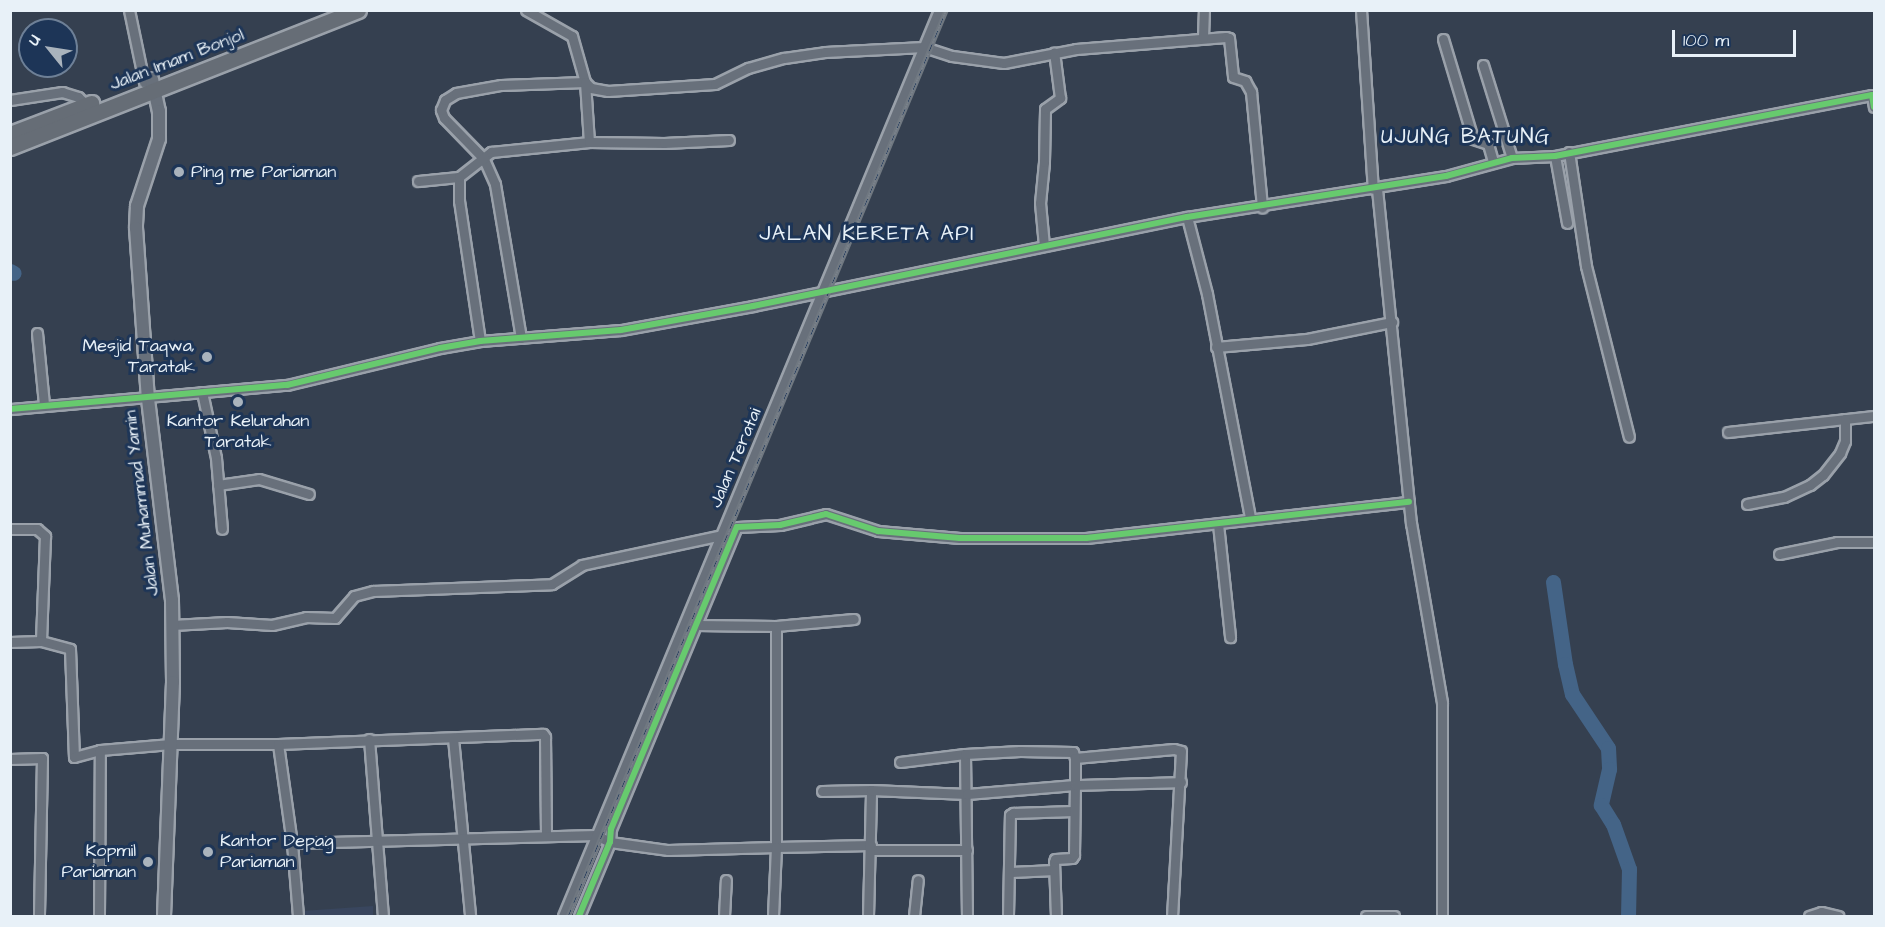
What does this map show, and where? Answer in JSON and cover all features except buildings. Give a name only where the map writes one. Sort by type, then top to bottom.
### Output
[{"type":"main road","name":"Jalan Imam Bonjol","points":[[304,27],[336,10]]},
{"type":"main road","name":"Jalan Imam Bonjol","points":[[10,134],[304,27],[358,10]]},
{"type":"main road","name":"Jalan Imam Bonjol","points":[[10,147],[150,83]]},
{"type":"street","points":[[129,10],[150,83]]},
{"type":"street","points":[[526,10],[572,36],[585,82],[589,142]]},
{"type":"street","name":"Jalan Teratai","points":[[562,916],[825,290],[939,10]]},
{"type":"street","points":[[1203,38],[1204,10]]},
{"type":"street","points":[[1361,10],[1375,189],[1392,322],[1409,502],[1442,703],[1442,916]]},
{"type":"street","points":[[521,338],[499,199],[484,159],[444,118],[441,110],[445,100],[456,93],[501,85],[585,82],[591,88],[608,91],[715,84],[748,68],[784,58],[825,52],[924,47],[952,56],[990,63],[1010,62],[1054,52],[1203,38],[1229,38],[1233,76],[1249,84],[1262,207]]},
{"type":"street","points":[[1443,39],[1472,135],[1478,142],[1488,144],[1493,161]]},
{"type":"street","points":[[1044,246],[1040,203],[1044,162],[1045,109],[1060,99],[1054,52]]},
{"type":"street","points":[[1483,65],[1512,158]]},
{"type":"street","name":"Jalan Muhammad Yamin","points":[[150,83],[159,111],[159,139],[139,201],[136,221],[148,399],[171,589],[171,744],[164,916]]},
{"type":"street","points":[[10,100],[62,92],[78,97],[87,105]]},
{"type":"street","points":[[10,409],[148,399],[287,385],[333,376],[393,358],[480,341],[621,330],[753,306],[1187,217],[1262,207],[1446,176],[1493,161],[1555,156],[1873,95],[1875,107]]},
{"type":"street","points":[[418,181],[459,177],[491,152],[589,142],[664,143],[729,140]]},
{"type":"street","points":[[1569,152],[1586,266],[1629,437]]},
{"type":"street","points":[[1555,156],[1567,223]]},
{"type":"street","points":[[459,177],[459,201],[480,341]]},
{"type":"street","points":[[1187,217],[1207,294],[1250,518]]},
{"type":"street","points":[[1216,347],[1307,339],[1392,322]]},
{"type":"street","points":[[37,333],[44,405]]},
{"type":"street","points":[[202,392],[216,458],[222,529]]},
{"type":"street","points":[[1728,432],[1875,416]]},
{"type":"street","points":[[1747,504],[1784,497],[1810,485],[1823,475],[1840,453],[1845,441],[1845,419]]},
{"type":"street","points":[[218,485],[259,479],[309,494]]},
{"type":"street","points":[[579,916],[610,842],[611,829],[737,528],[780,525],[826,514],[878,531],[960,538],[1086,538],[1409,502]]},
{"type":"street","points":[[1218,524],[1230,637]]},
{"type":"street","points":[[10,530],[37,529],[45,536],[41,641]]},
{"type":"street","points":[[172,626],[226,622],[272,625],[306,617],[335,618],[354,596],[373,591],[552,584],[582,565],[722,535]]},
{"type":"street","points":[[1779,554],[1837,542],[1875,542]]},
{"type":"street","points":[[696,625],[776,626],[854,619]]},
{"type":"street","points":[[773,916],[776,847],[776,626]]},
{"type":"street","points":[[10,642],[41,641],[71,650],[74,757],[100,750],[171,744],[278,744],[543,734],[545,737],[546,836]]},
{"type":"street","points":[[453,738],[470,916]]},
{"type":"street","points":[[369,739],[382,916]]},
{"type":"street","points":[[278,744],[292,843],[298,916]]},
{"type":"street","points":[[99,916],[100,750]]},
{"type":"street","points":[[1075,758],[1178,750],[1182,754],[1172,916]]},
{"type":"street","points":[[900,762],[965,754],[1020,751],[1073,752],[1075,758],[1074,855],[1072,858],[1055,859],[1056,916]]},
{"type":"street","points":[[965,754],[967,916]]},
{"type":"street","points":[[10,759],[42,758],[39,916]]},
{"type":"street","points":[[822,791],[871,790],[967,794],[1075,784],[1181,782]]},
{"type":"street","points":[[868,916],[871,790]]},
{"type":"street","points":[[1008,916],[1011,872],[1010,815],[1013,813],[1074,811]]},
{"type":"street","points":[[292,843],[596,835],[610,842],[668,850],[776,847],[967,850]]},
{"type":"street","points":[[1011,872],[1054,870]]},
{"type":"street","points":[[724,916],[726,880]]},
{"type":"street","points":[[914,916],[918,880]]},
{"type":"street","points":[[1809,916],[1821,912],[1839,916]]},
{"type":"street","points":[[1366,916],[1394,916]]},
{"type":"shaded area","points":[[373,906],[373,916],[302,916],[302,911]]},
{"type":"waterway","points":[[10,271],[14,273]]},
{"type":"waterway","points":[[1553,582],[1565,664],[1572,694],[1608,748],[1609,769],[1601,805],[1613,824],[1629,869],[1628,916]]},
{"type":"railway","points":[[568,916],[946,10]]},
{"type":"cycle path","points":[[10,409],[287,385],[440,348],[480,341],[621,330],[753,306],[1187,217],[1446,176],[1512,158],[1555,156],[1872,95],[1874,107]]},
{"type":"cycle path","points":[[579,916],[610,842],[611,829],[737,527],[780,525],[826,514],[878,531],[960,538],[1086,538],[1409,502]]},
{"type":"place","name":"Ping me Pariaman","points":[[179,172]]},
{"type":"place","name":"Mesjid Taqwa, Taratak","points":[[207,357]]},
{"type":"place","name":"Kantor Kelurahan Taratak","points":[[238,402]]},
{"type":"place","name":"Kantor Depag Pariaman","points":[[208,852]]},
{"type":"place","name":"Kopmil Pariaman","points":[[148,862]]},
{"type":"district","name":"UJUNG BATUNG","points":[[1466,137]]},
{"type":"district","name":"JALAN KERETA API","points":[[867,234]]}]
